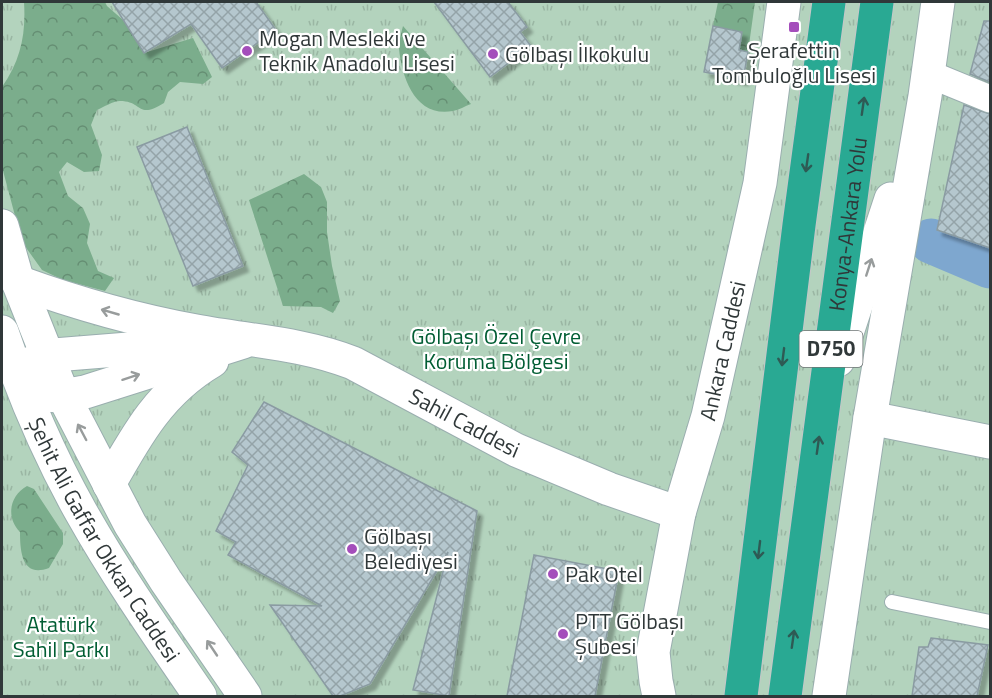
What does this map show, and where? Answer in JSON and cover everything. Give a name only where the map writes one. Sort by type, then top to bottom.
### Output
[{"type":"highway","name":"D750","points":[[741,696],[799,225],[830,2]]},
{"type":"highway","name":"Konya-Ankara Yolu","points":[[785,696],[877,2]]},
{"type":"street","name":"Ankara Caddesi","points":[[659,696],[654,652],[679,513],[708,416],[760,183],[784,2]]},
{"type":"street","points":[[829,696],[870,418],[927,85],[938,2]]},
{"type":"street","points":[[824,402],[927,85]]},
{"type":"street","points":[[927,85],[990,99]]},
{"type":"street","name":"Şehit Ali Gaffar Okkan Caddesi","points":[[2,226],[18,282],[63,396],[109,484]]},
{"type":"street","name":"Sahil Caddesi","points":[[18,282],[128,317],[188,330],[301,346],[337,357],[353,363],[516,450],[609,489],[679,513]]},
{"type":"street","points":[[9,355],[34,361],[44,349],[250,339]]},
{"type":"street","points":[[245,696],[166,581],[130,524],[109,484],[153,412],[174,389],[192,373],[250,339]]},
{"type":"street","name":"Şehit Ali Gaffar Okkan Caddesi","points":[[9,355],[32,389],[48,396],[63,396],[85,392],[250,339]]},
{"type":"street","name":"Şehit Ali Gaffar Okkan Caddesi","points":[[9,355],[50,450],[80,510],[142,612],[200,696]]},
{"type":"street","points":[[870,418],[990,442]]},
{"type":"lane","points":[[892,602],[990,622]]},
{"type":"green space","name":"Gölbaşı Özel Çevre Koruma Bölgesi","points":[[2,2],[990,2],[990,696],[2,696]]},
{"type":"green space","points":[[24,2],[105,2],[123,20],[144,53],[193,38],[212,77],[203,84],[180,82],[168,92],[164,103],[149,110],[120,101],[97,110],[91,125],[102,155],[99,171],[84,172],[67,162],[59,172],[68,196],[83,208],[90,224],[87,243],[98,271],[114,278],[105,291],[63,280],[42,270],[22,242],[2,167],[2,87],[14,67],[21,46]]},
{"type":"green space","points":[[718,2],[755,2],[748,52],[739,50],[742,32],[713,26]]},
{"type":"green space","points":[[403,26],[471,104],[455,110],[440,112],[420,102],[413,94],[401,61],[399,46]]},
{"type":"green space","points":[[304,174],[321,187],[327,202],[327,232],[340,301],[333,313],[321,307],[283,306],[249,200]]},
{"type":"green space","points":[[27,486],[34,489],[63,533],[63,544],[49,568],[40,570],[33,569],[24,561],[20,532],[11,514],[16,495]]},
{"type":"building","points":[[112,2],[256,2],[276,30],[222,68],[191,24],[144,53]]},
{"type":"building","points":[[434,2],[508,2],[527,27],[520,32],[531,46],[490,77]]},
{"type":"building","points":[[984,21],[990,21],[990,82],[970,74]]},
{"type":"building","points":[[713,26],[742,32],[739,50],[748,52],[743,80],[704,72]]},
{"type":"building","points":[[964,105],[990,114],[990,248],[937,230]]},
{"type":"building","points":[[187,127],[243,266],[193,286],[137,147]]},
{"type":"building","name":"Gölbaşı Belediyesi","points":[[264,402],[477,511],[449,696],[413,690],[448,552],[370,684],[340,696],[333,696],[270,605],[322,606],[228,555],[236,542],[216,531],[248,465],[232,452]]},
{"type":"building","name":"PTT Gölbaşı Şubesi","points":[[534,555],[619,571],[595,696],[507,696]]},
{"type":"building","points":[[931,638],[988,645],[977,696],[912,696],[919,647],[928,647]]},
{"type":"waterway","points":[[931,241],[990,266]]},
{"type":"place","name":"Şerafettin Tombuloğlu Lisesi","points":[[794,27]]},
{"type":"place","name":"Mogan Mesleki ve Teknik Anadolu Lisesi","points":[[247,51]]},
{"type":"place","name":"Gölbaşı İlkokulu","points":[[493,54]]},
{"type":"place","name":"Gölbaşı Belediyesi","points":[[352,549]]},
{"type":"place","name":"Pak Otel","points":[[553,574]]},
{"type":"place","name":"PTT Gölbaşı Şubesi","points":[[563,634]]},
{"type":"park label","name":"Atatürk Sahil Parkı","points":[[61,636]]}]
